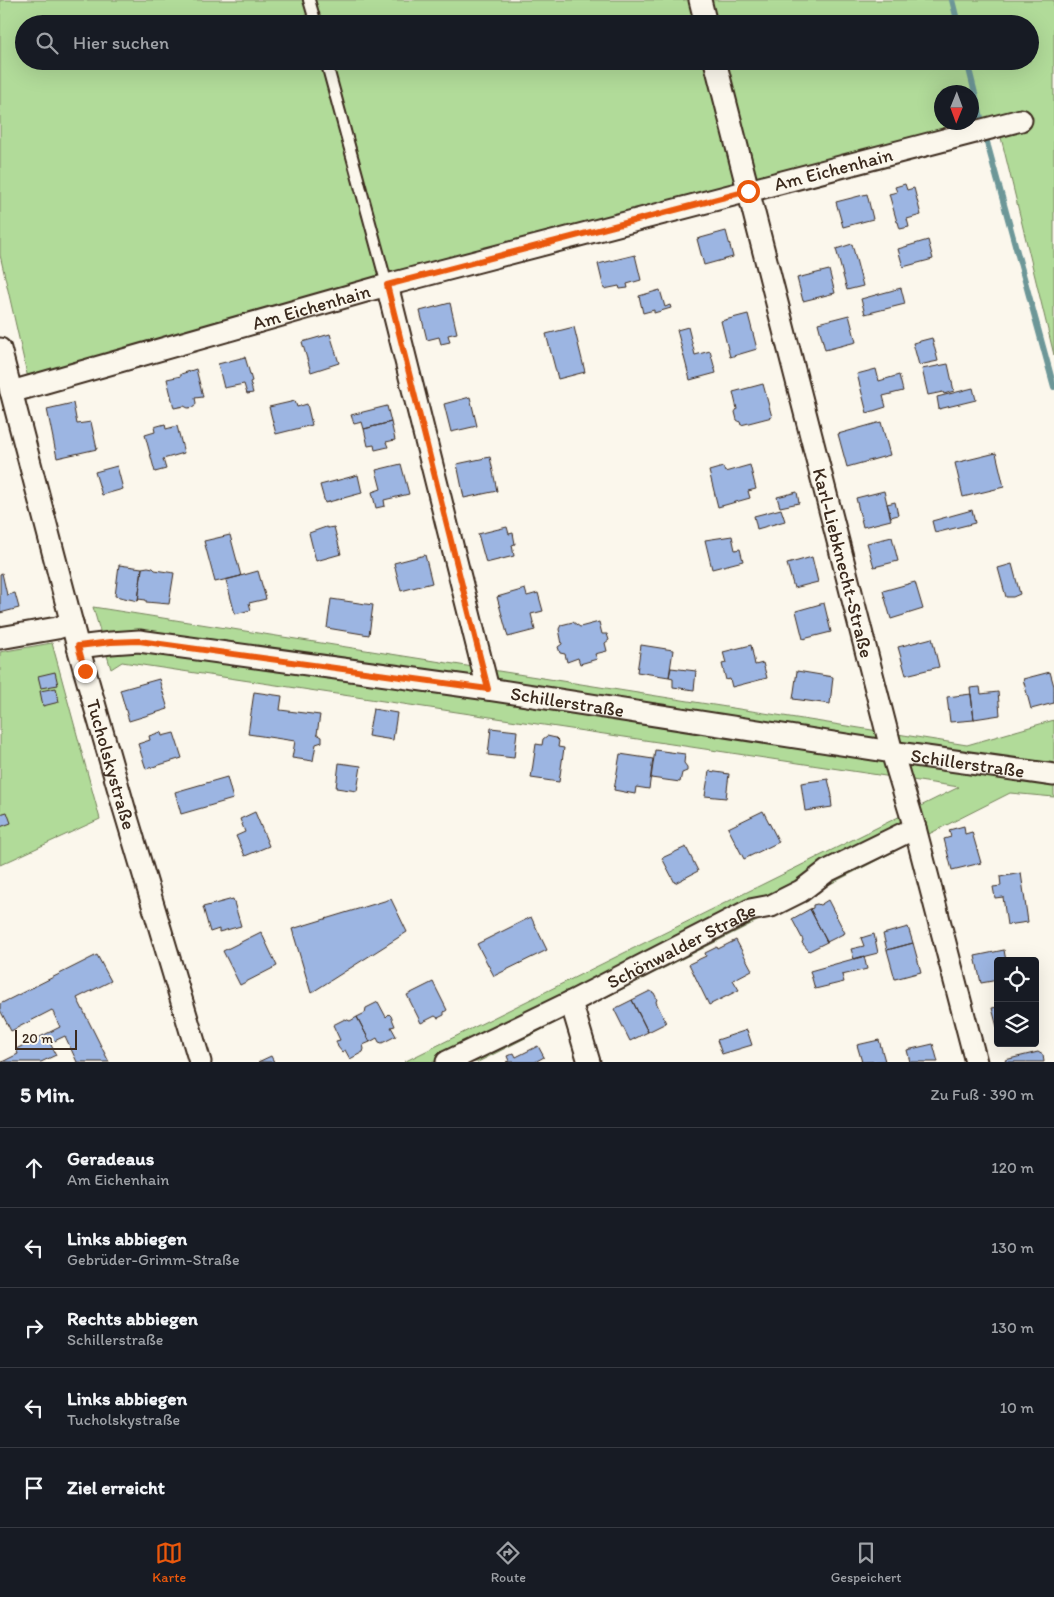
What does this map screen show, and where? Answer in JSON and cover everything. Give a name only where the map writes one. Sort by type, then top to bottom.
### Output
[{"type":"street","points":[[700,0],[704,15]]},
{"type":"street","name":"Karl-Liebknecht-Straße","points":[[717,70],[892,752],[915,828],[976,1062]]},
{"type":"street","name":"Am Eichenhain","points":[[11,392],[387,285],[1021,120]]},
{"type":"street","points":[[387,285],[488,689]]},
{"type":"street","name":"Tucholskystraße","points":[[0,349],[78,646],[199,1061]]},
{"type":"street","points":[[0,638],[57,628],[72,623]]},
{"type":"street","name":"Schillerstraße","points":[[78,646],[139,641],[488,689],[1054,776]]},
{"type":"street","name":"Schönwalder Straße","points":[[447,1062],[571,1002],[750,910],[770,906],[802,891],[827,871],[915,828]]},
{"type":"street","points":[[571,1002],[588,1062]]},
{"type":"lane","points":[[309,0],[313,15]]},
{"type":"lane","points":[[328,70],[387,285]]},
{"type":"green space","points":[[0,0],[1054,0],[1054,355],[997,121],[979,126],[979,85],[934,85],[934,130],[964,130],[30,387],[0,255]]},
{"type":"green space","points":[[93,607],[967,745],[1054,720],[1054,797],[1010,793],[478,1062],[404,1062],[959,787],[122,662],[111,669]]},
{"type":"green space","points":[[52,643],[100,819],[0,865],[0,652]]},
{"type":"building","points":[[905,184],[907,190],[914,188],[921,215],[907,219],[909,227],[900,229],[889,194],[897,192],[895,187]]},
{"type":"building","points":[[867,194],[873,219],[843,227],[836,202]]},
{"type":"building","points":[[726,231],[733,257],[704,265],[697,239]]},
{"type":"building","points":[[928,240],[933,259],[903,267],[898,249]]},
{"type":"building","points":[[852,244],[863,286],[847,290],[836,249]]},
{"type":"building","points":[[635,255],[641,280],[627,284],[628,288],[620,289],[619,286],[604,289],[598,264]]},
{"type":"building","points":[[829,270],[835,293],[803,301],[797,278]]},
{"type":"building","points":[[901,288],[905,304],[865,314],[861,299]]},
{"type":"building","points":[[660,290],[665,307],[670,305],[671,308],[654,313],[654,310],[643,313],[639,296]]},
{"type":"building","points":[[450,303],[457,333],[448,335],[450,342],[441,344],[439,337],[427,340],[420,311]]},
{"type":"building","points":[[748,314],[757,349],[730,357],[721,321]]},
{"type":"building","points":[[849,315],[856,342],[825,350],[818,323]]},
{"type":"building","points":[[574,327],[585,372],[558,379],[546,334]]},
{"type":"building","points":[[688,327],[695,355],[710,351],[716,373],[690,380],[677,330]]},
{"type":"building","points":[[330,334],[339,363],[311,372],[302,342]]},
{"type":"building","points":[[932,338],[938,361],[919,365],[913,343]]},
{"type":"building","points":[[245,357],[252,381],[250,382],[253,393],[247,394],[244,384],[224,388],[218,364]]},
{"type":"building","points":[[948,364],[954,391],[928,395],[922,369]]},
{"type":"building","points":[[196,369],[203,397],[195,398],[196,403],[194,407],[174,408],[167,379],[181,376],[181,374]]},
{"type":"building","points":[[876,369],[879,381],[899,375],[903,391],[883,396],[886,407],[867,413],[857,374]]},
{"type":"building","points":[[763,384],[772,417],[741,425],[737,420],[735,412],[737,409],[733,392]]},
{"type":"building","points":[[973,388],[976,400],[939,409],[937,397]]},
{"type":"building","points":[[470,397],[477,426],[451,432],[444,404]]},
{"type":"building","points":[[295,401],[297,407],[307,404],[312,425],[276,434],[269,407]]},
{"type":"building","points":[[73,403],[77,424],[91,422],[97,449],[57,458],[47,409]]},
{"type":"building","points":[[387,406],[391,422],[364,429],[362,422],[354,424],[351,415]]},
{"type":"building","points":[[391,422],[395,440],[386,442],[388,447],[375,450],[374,445],[368,446],[364,429]]},
{"type":"building","points":[[881,422],[890,455],[847,467],[838,434]]},
{"type":"building","points":[[165,424],[166,429],[177,426],[184,453],[163,459],[166,469],[155,472],[145,435],[155,432],[154,427]]},
{"type":"building","points":[[996,453],[1004,487],[963,497],[955,463]]},
{"type":"building","points":[[490,457],[497,491],[464,498],[457,464]]},
{"type":"building","points":[[401,464],[409,494],[384,500],[385,506],[376,508],[372,492],[381,489],[376,470]]},
{"type":"building","points":[[750,465],[756,489],[748,491],[750,498],[718,507],[709,471],[723,467],[725,472]]},
{"type":"building","points":[[117,466],[123,489],[102,495],[95,472]]},
{"type":"building","points":[[358,475],[362,493],[325,503],[320,485]]},
{"type":"building","points":[[884,491],[891,520],[863,527],[856,498]]},
{"type":"building","points":[[797,492],[799,503],[780,507],[777,497]]},
{"type":"building","points":[[895,502],[898,515],[891,517],[887,504]]},
{"type":"building","points":[[781,509],[785,521],[757,529],[754,516]]},
{"type":"building","points":[[972,510],[975,523],[935,533],[932,521]]},
{"type":"building","points":[[326,527],[334,527],[341,554],[316,561],[309,533]]},
{"type":"building","points":[[507,527],[509,534],[513,533],[515,544],[512,545],[514,556],[486,563],[478,534]]},
{"type":"building","points":[[230,535],[241,576],[215,582],[204,541]]},
{"type":"building","points":[[732,536],[735,550],[740,549],[743,561],[712,569],[705,540]]},
{"type":"building","points":[[892,537],[898,561],[874,567],[867,543]]},
{"type":"building","points":[[425,555],[432,583],[401,591],[394,563]]},
{"type":"building","points":[[812,557],[818,582],[794,588],[787,564]]},
{"type":"building","points":[[1012,564],[1020,594],[1006,597],[998,568]]},
{"type":"building","points":[[119,565],[142,568],[138,601],[115,596]]},
{"type":"building","points":[[148,567],[174,573],[169,604],[146,602],[146,600],[138,599],[142,568]]},
{"type":"building","points":[[258,571],[266,599],[249,603],[251,610],[235,614],[226,580]]},
{"type":"building","points":[[2,573],[7,595],[15,593],[19,608],[0,613],[0,574]]},
{"type":"building","points":[[915,582],[923,609],[891,619],[883,591]]},
{"type":"building","points":[[525,589],[527,596],[538,593],[543,611],[531,614],[535,630],[508,637],[497,597]]},
{"type":"building","points":[[331,599],[373,605],[369,635],[327,628]]},
{"type":"building","points":[[824,603],[831,632],[803,639],[796,611]]},
{"type":"building","points":[[573,622],[580,627],[599,622],[602,634],[607,634],[609,640],[605,643],[607,651],[595,654],[597,659],[580,664],[578,658],[567,662],[565,654],[560,653],[558,647],[562,644],[559,629],[561,625]]},
{"type":"building","points":[[932,638],[939,667],[906,675],[898,647]]},
{"type":"building","points":[[641,645],[673,650],[669,677],[637,672]]},
{"type":"building","points":[[751,645],[755,665],[763,663],[767,678],[732,687],[730,679],[726,680],[722,664],[726,663],[723,652]]},
{"type":"building","points":[[671,668],[696,671],[694,690],[673,687],[673,678],[669,677]]},
{"type":"building","points":[[797,671],[833,677],[830,704],[793,699]]},
{"type":"building","points":[[55,672],[58,685],[41,688],[38,676]]},
{"type":"building","points":[[1050,672],[1054,686],[1054,703],[1031,709],[1023,679]]},
{"type":"building","points":[[159,679],[168,709],[129,721],[120,690]]},
{"type":"building","points":[[980,687],[981,694],[998,692],[1000,715],[974,719],[970,688]]},
{"type":"building","points":[[56,688],[59,702],[43,706],[40,691]]},
{"type":"building","points":[[254,692],[282,696],[280,710],[320,715],[317,734],[322,737],[322,742],[316,744],[313,761],[292,758],[295,741],[248,734]]},
{"type":"building","points":[[971,694],[974,720],[950,722],[947,697]]},
{"type":"building","points":[[373,709],[397,713],[393,740],[368,736]]},
{"type":"building","points":[[491,728],[517,731],[514,758],[488,755]]},
{"type":"building","points":[[161,732],[162,736],[174,733],[182,758],[146,769],[138,744],[150,740],[149,736]]},
{"type":"building","points":[[547,736],[556,738],[559,741],[558,747],[564,748],[559,782],[531,778],[536,744],[542,745],[543,739]]},
{"type":"building","points":[[655,750],[685,754],[684,763],[687,771],[682,773],[680,782],[651,778]]},
{"type":"building","points":[[620,754],[653,759],[649,789],[636,787],[635,794],[614,790]]},
{"type":"building","points":[[339,763],[361,766],[357,791],[336,788]]},
{"type":"building","points":[[709,771],[729,774],[726,798],[705,796]]},
{"type":"building","points":[[227,777],[233,799],[181,814],[175,792]]},
{"type":"building","points":[[828,779],[832,796],[832,807],[805,811],[801,783]]},
{"type":"building","points":[[763,811],[779,842],[744,859],[728,828]]},
{"type":"building","points":[[7,812],[11,823],[0,827],[0,814]]},
{"type":"building","points":[[255,812],[269,846],[245,856],[236,836],[245,832],[240,819]]},
{"type":"building","points":[[964,826],[965,834],[972,832],[981,863],[952,870],[944,839],[951,837],[949,830]]},
{"type":"building","points":[[686,847],[698,871],[675,883],[662,858]]},
{"type":"building","points":[[1021,873],[1028,922],[1007,925],[1003,897],[995,898],[993,887],[1001,886],[1000,877]]},
{"type":"building","points":[[233,899],[241,926],[219,932],[219,929],[210,932],[203,907]]},
{"type":"building","points":[[391,899],[407,932],[311,993],[292,929]]},
{"type":"building","points":[[828,900],[845,933],[827,942],[810,909],[813,908],[813,905],[820,905]]},
{"type":"building","points":[[810,909],[827,942],[809,951],[802,943],[803,940],[792,919]]},
{"type":"building","points":[[531,917],[547,950],[494,976],[477,944]]},
{"type":"building","points":[[908,927],[913,943],[887,950],[883,934]]},
{"type":"building","points":[[261,932],[277,966],[240,985],[223,951]]},
{"type":"building","points":[[874,934],[878,953],[854,959],[851,949],[864,946],[861,938]]},
{"type":"building","points":[[736,940],[752,970],[733,980],[739,990],[709,1005],[689,964],[706,956],[705,953]]},
{"type":"building","points":[[913,943],[921,972],[895,979],[887,950]]},
{"type":"building","points":[[1004,950],[1005,957],[994,957],[994,981],[981,983],[975,956]]},
{"type":"building","points":[[97,955],[111,981],[77,998],[109,1062],[77,1062],[65,1036],[50,1043],[56,1055],[41,1062],[2,1062],[18,1054],[16,1049],[60,1027],[52,1010],[11,1031],[0,1010],[0,1004]]},
{"type":"building","points":[[864,956],[867,969],[842,975],[844,982],[815,989],[810,971]]},
{"type":"building","points":[[433,982],[447,1010],[444,1012],[444,1015],[438,1018],[435,1016],[421,1023],[407,995]]},
{"type":"building","points":[[650,991],[654,993],[657,999],[656,1002],[666,1023],[648,1032],[632,1000]]},
{"type":"building","points":[[632,1000],[648,1032],[630,1041],[614,1009]]},
{"type":"building","points":[[378,1002],[386,1017],[389,1014],[391,1016],[395,1026],[391,1027],[396,1036],[382,1043],[377,1038],[370,1042],[357,1017],[365,1013],[366,1008]]},
{"type":"building","points":[[357,1017],[370,1042],[363,1045],[363,1052],[350,1059],[345,1050],[342,1052],[338,1047],[336,1041],[340,1040],[333,1025],[345,1019],[350,1021]]},
{"type":"building","points":[[747,1030],[752,1045],[722,1054],[717,1040]]},
{"type":"building","points":[[879,1040],[885,1061],[862,1062],[857,1045]]},
{"type":"building","points":[[933,1044],[938,1062],[910,1062],[907,1050]]},
{"type":"building","points":[[538,1046],[544,1057],[535,1062],[506,1062],[509,1061],[507,1056],[514,1053],[516,1057]]},
{"type":"building","points":[[1038,1052],[1043,1055],[1044,1062],[1006,1062],[1005,1060]]},
{"type":"building","points":[[271,1056],[274,1062],[258,1062]]},
{"type":"waterway","points":[[952,0],[956,15]]},
{"type":"waterway","points":[[969,70],[1054,387]]},
{"type":"route","points":[[85,671],[78,646],[139,641],[488,689],[387,285],[748,191]]}]
